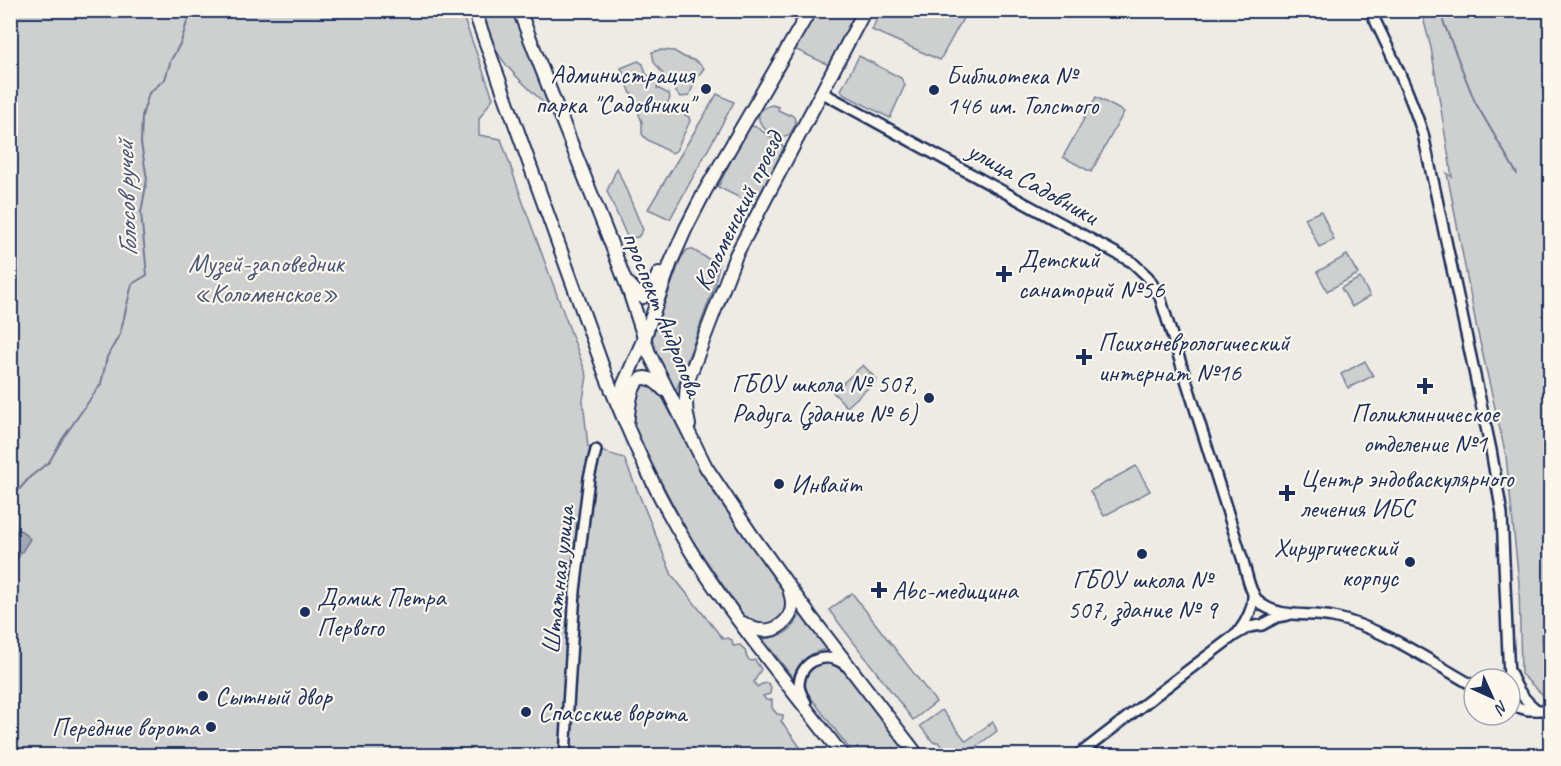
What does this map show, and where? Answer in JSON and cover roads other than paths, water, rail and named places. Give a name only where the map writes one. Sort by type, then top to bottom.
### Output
[{"type":"main road","points":[[474,10],[619,409],[656,489],[688,547],[739,621],[843,756]]},
{"type":"main road","name":"проспект Андропова","points":[[519,10],[623,276],[649,353],[692,441],[723,493],[811,617],[918,756]]},
{"type":"main road","name":"Коломенский проезд","points":[[619,409],[623,386],[645,336],[677,248],[705,191],[810,10]]},
{"type":"main road","name":"Коломенский проезд","points":[[692,441],[686,412],[686,390],[735,255],[823,93],[865,10]]},
{"type":"main road","points":[[623,276],[635,292],[643,297],[651,290],[670,252],[677,248]]},
{"type":"main road","points":[[627,429],[630,399],[638,381],[646,378],[654,380],[669,395]]},
{"type":"main road","points":[[739,621],[760,630],[773,629],[782,625],[787,620],[792,606],[788,584]]},
{"type":"street","points":[[1370,10],[1398,68],[1423,134],[1491,450],[1502,514],[1508,667]]},
{"type":"street","name":"улица Садовники","points":[[823,93],[1132,262],[1148,277],[1160,297],[1253,593],[1254,598],[1250,611]]},
{"type":"street","name":"Штатная улица","points":[[565,756],[575,591],[589,478],[596,450]]},
{"type":"street","name":"улица Садовники","points":[[1253,593],[1264,605]]},
{"type":"street","points":[[1236,635],[1255,605],[1264,605],[1290,614],[1330,616],[1355,622],[1403,645],[1462,678]]},
{"type":"street","points":[[1263,623],[1270,614],[1264,605]]},
{"type":"street","points":[[1250,611],[1251,621],[1263,623]]},
{"type":"street","points":[[1077,756],[1236,635],[1249,627],[1290,614]]},
{"type":"street","points":[[810,713],[800,688],[801,674],[807,666],[818,659],[830,658],[839,660],[853,673]]},
{"type":"street","points":[[1522,696],[1537,710]]},
{"type":"street","points":[[1522,708],[1551,710]]},
{"type":"waterway","name":"Голосов ручей","points":[[10,500],[30,477],[49,462],[101,384],[107,357],[120,334],[132,284],[147,275],[141,213],[147,179],[141,143],[142,116],[149,93],[165,79],[187,22],[196,10]]},
{"type":"waterway","points":[[1443,21],[1475,102],[1517,174]]},
{"type":"place","name":"Администрация парка \"Садовники\"","points":[[706,89]]},
{"type":"place","name":"Библиотека № 146 им. Толстого","points":[[934,90]]},
{"type":"place","name":"Детский санаторий №56","points":[[1004,274]]},
{"type":"place","name":"Психоневрологический интернат №16","points":[[1084,357]]},
{"type":"place","name":"Поликлиническое отделение №1","points":[[1425,386]]},
{"type":"place","name":"ГБОУ школа № 507, Радуга (здание № 6)","points":[[929,398]]},
{"type":"place","name":"Инвайт","points":[[779,484]]},
{"type":"place","name":"Центр эндоваскулярного лечения ИБС","points":[[1287,493]]},
{"type":"place","name":"ГБОУ школа № 507, здание № 9","points":[[1142,554]]},
{"type":"place","name":"Хирургический корпус","points":[[1410,562]]},
{"type":"place","name":"Abc-медицина","points":[[879,590]]},
{"type":"place","name":"Домик Петра Первого","points":[[305,612]]},
{"type":"place","name":"Сытный двор","points":[[203,696]]},
{"type":"place","name":"Спасские ворота","points":[[526,712]]},
{"type":"place","name":"Передние ворота","points":[[211,727]]},
{"type":"park label","name":"Музей-заповедник «Коломенское»","points":[[266,278]]}]
